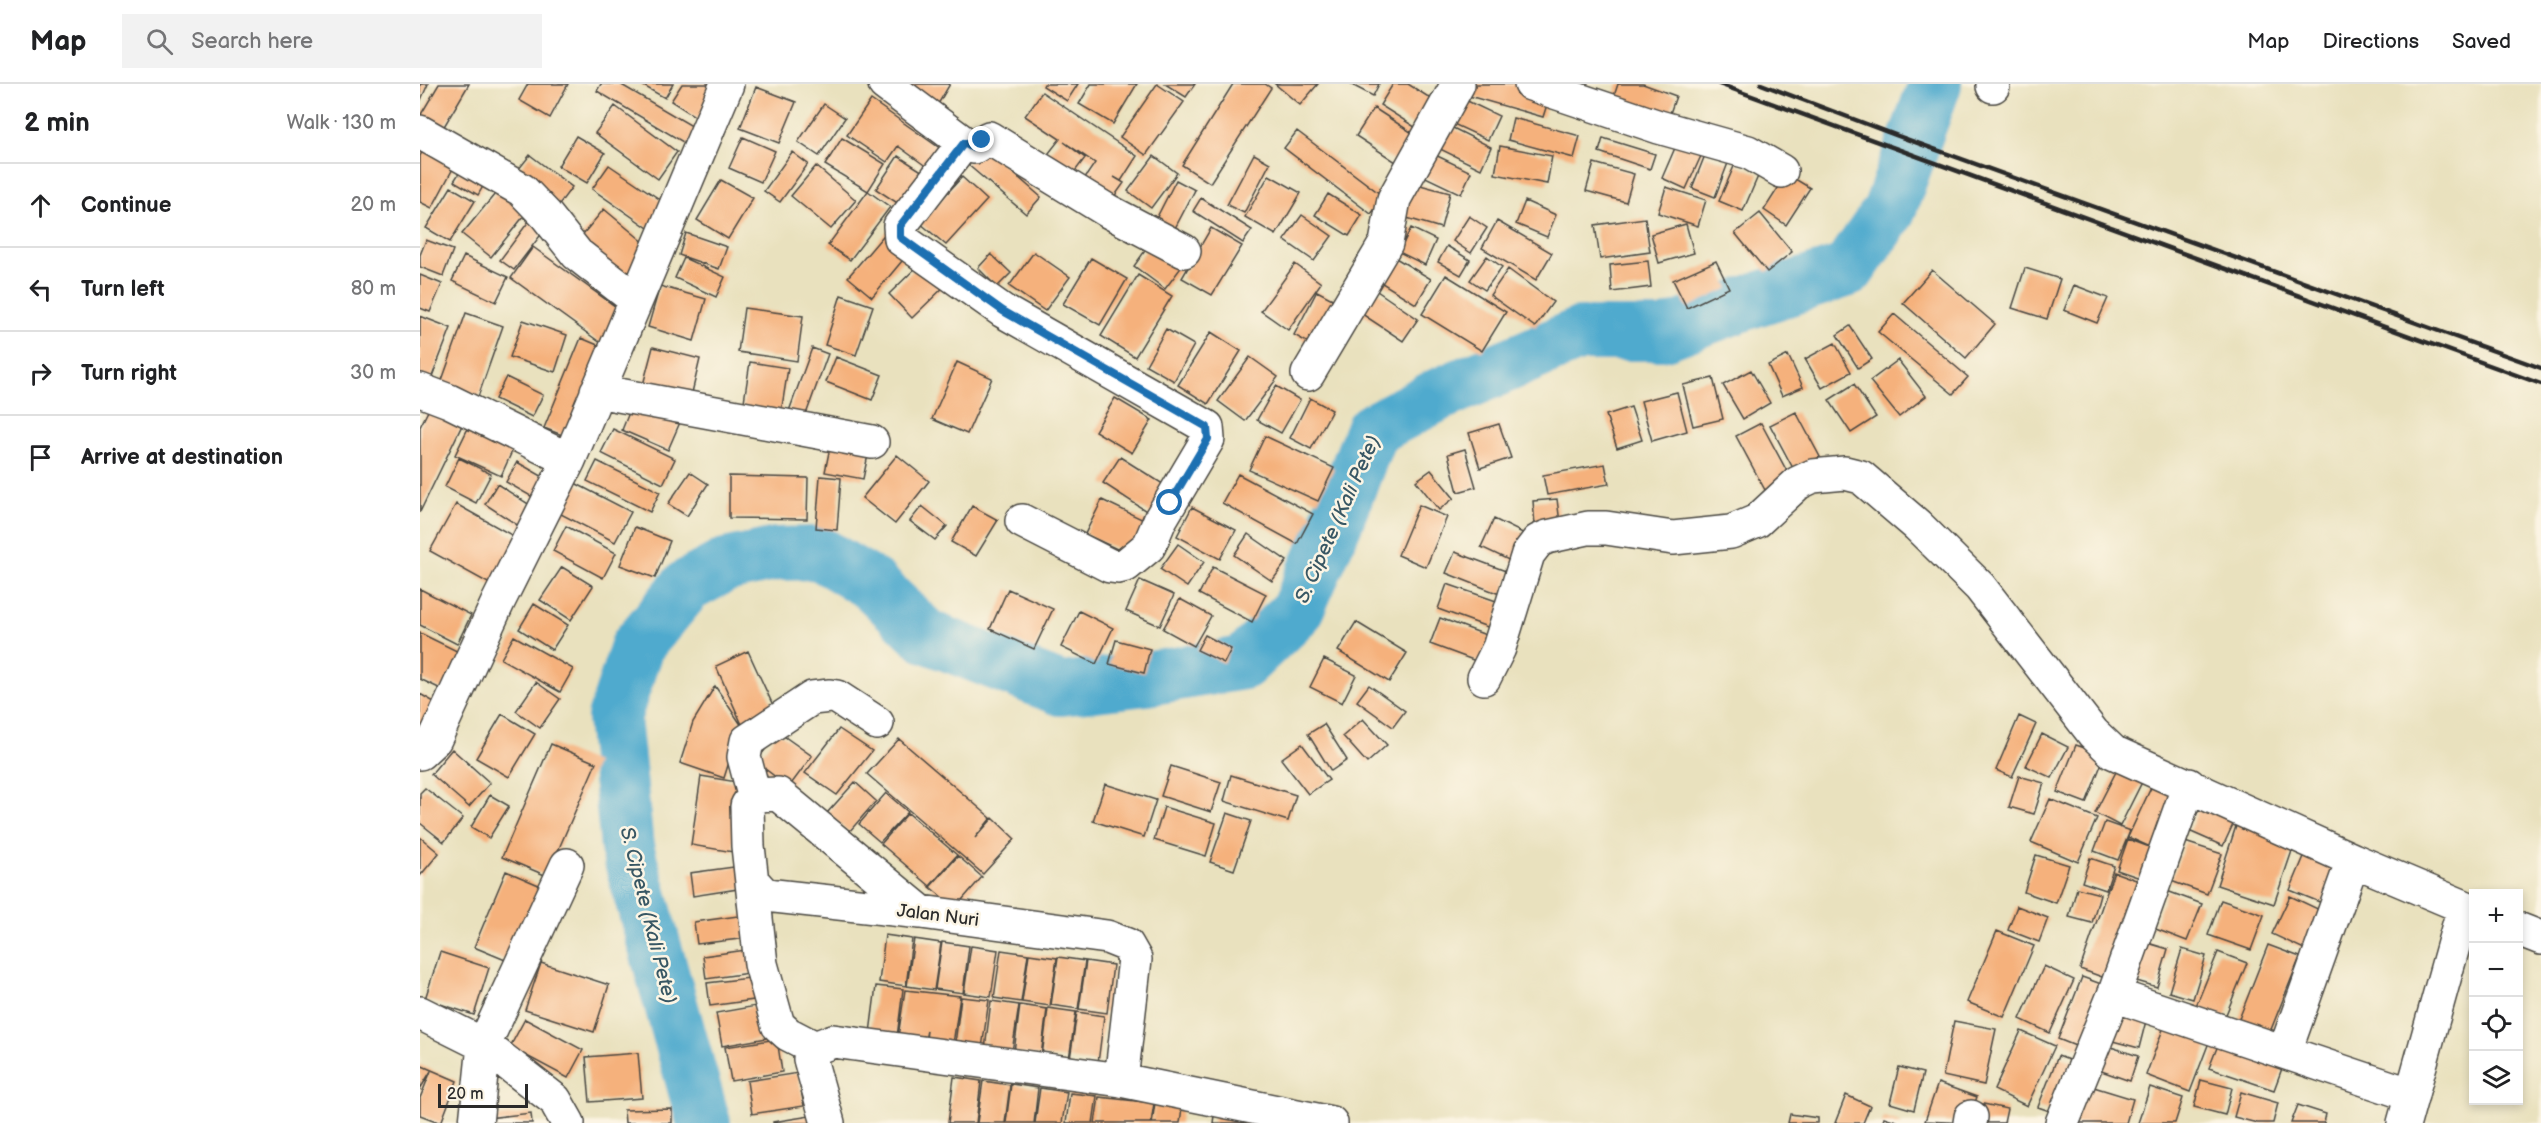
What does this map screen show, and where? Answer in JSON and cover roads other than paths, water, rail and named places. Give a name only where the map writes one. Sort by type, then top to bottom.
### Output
[{"type":"street","points":[[420,753],[435,740],[498,603],[569,460],[727,84]]},
{"type":"street","points":[[885,84],[971,147],[989,138],[1108,211],[1184,250]]},
{"type":"street","points":[[1308,374],[1386,243],[1394,200],[1458,84]]},
{"type":"street","points":[[1532,84],[1659,127],[1748,152],[1780,171]]},
{"type":"street","points":[[420,132],[522,190],[546,215],[577,254],[636,300]]},
{"type":"street","points":[[964,143],[900,226],[901,239],[1003,311],[1209,430],[1208,439],[1160,520],[1149,546],[1139,557],[1123,567],[1110,566],[1022,521]]},
{"type":"street","points":[[420,390],[449,401],[569,460]]},
{"type":"street","points":[[597,391],[872,442]]},
{"type":"street","points":[[1484,678],[1499,648],[1528,554],[1538,542],[1588,528],[1606,528],[1673,538],[1731,532],[1757,521],[1798,483],[1813,476],[1845,473],[1861,477],[1917,525],[1980,587],[2093,733],[2113,752],[2353,860],[2469,909],[2408,1109],[2285,1051],[2114,995]]},
{"type":"street","points":[[815,1048],[788,1034],[778,1025],[761,964],[747,806],[754,795],[744,757],[747,741],[812,699],[830,696],[837,697],[877,723]]},
{"type":"street","points":[[2062,1123],[2114,995],[2188,785]]},
{"type":"street","points":[[754,795],[778,794],[921,912]]},
{"type":"street","points":[[2285,1051],[2353,860]]},
{"type":"street","points":[[476,1123],[484,1045],[567,866]]},
{"type":"street","name":"Jalan Nuri","points":[[753,882],[764,894],[775,896],[921,912],[1107,937],[1127,945],[1135,959],[1121,1080]]},
{"type":"street","points":[[2523,931],[2541,938]]},
{"type":"street","points":[[420,1013],[484,1045],[555,1100],[568,1123]]},
{"type":"street","points":[[828,1123],[810,1059],[815,1048],[833,1041],[1121,1080],[1196,1109],[1331,1123]]},
{"type":"waterway","name":"S. Cipete (Kali Pete)","points":[[704,1123],[627,847],[614,718],[637,646],[687,586],[726,565],[777,554],[819,553],[873,585],[926,636],[1061,689],[1146,679],[1243,663],[1296,612],[1335,525],[1372,430],[1438,395],[1580,334],[1664,334],[1755,300],[1848,270],[1889,211],[1935,84]]},
{"type":"railway","points":[[1719,84],[2541,384]]},
{"type":"railway","points":[[1761,84],[1898,136],[2541,368]]}]
